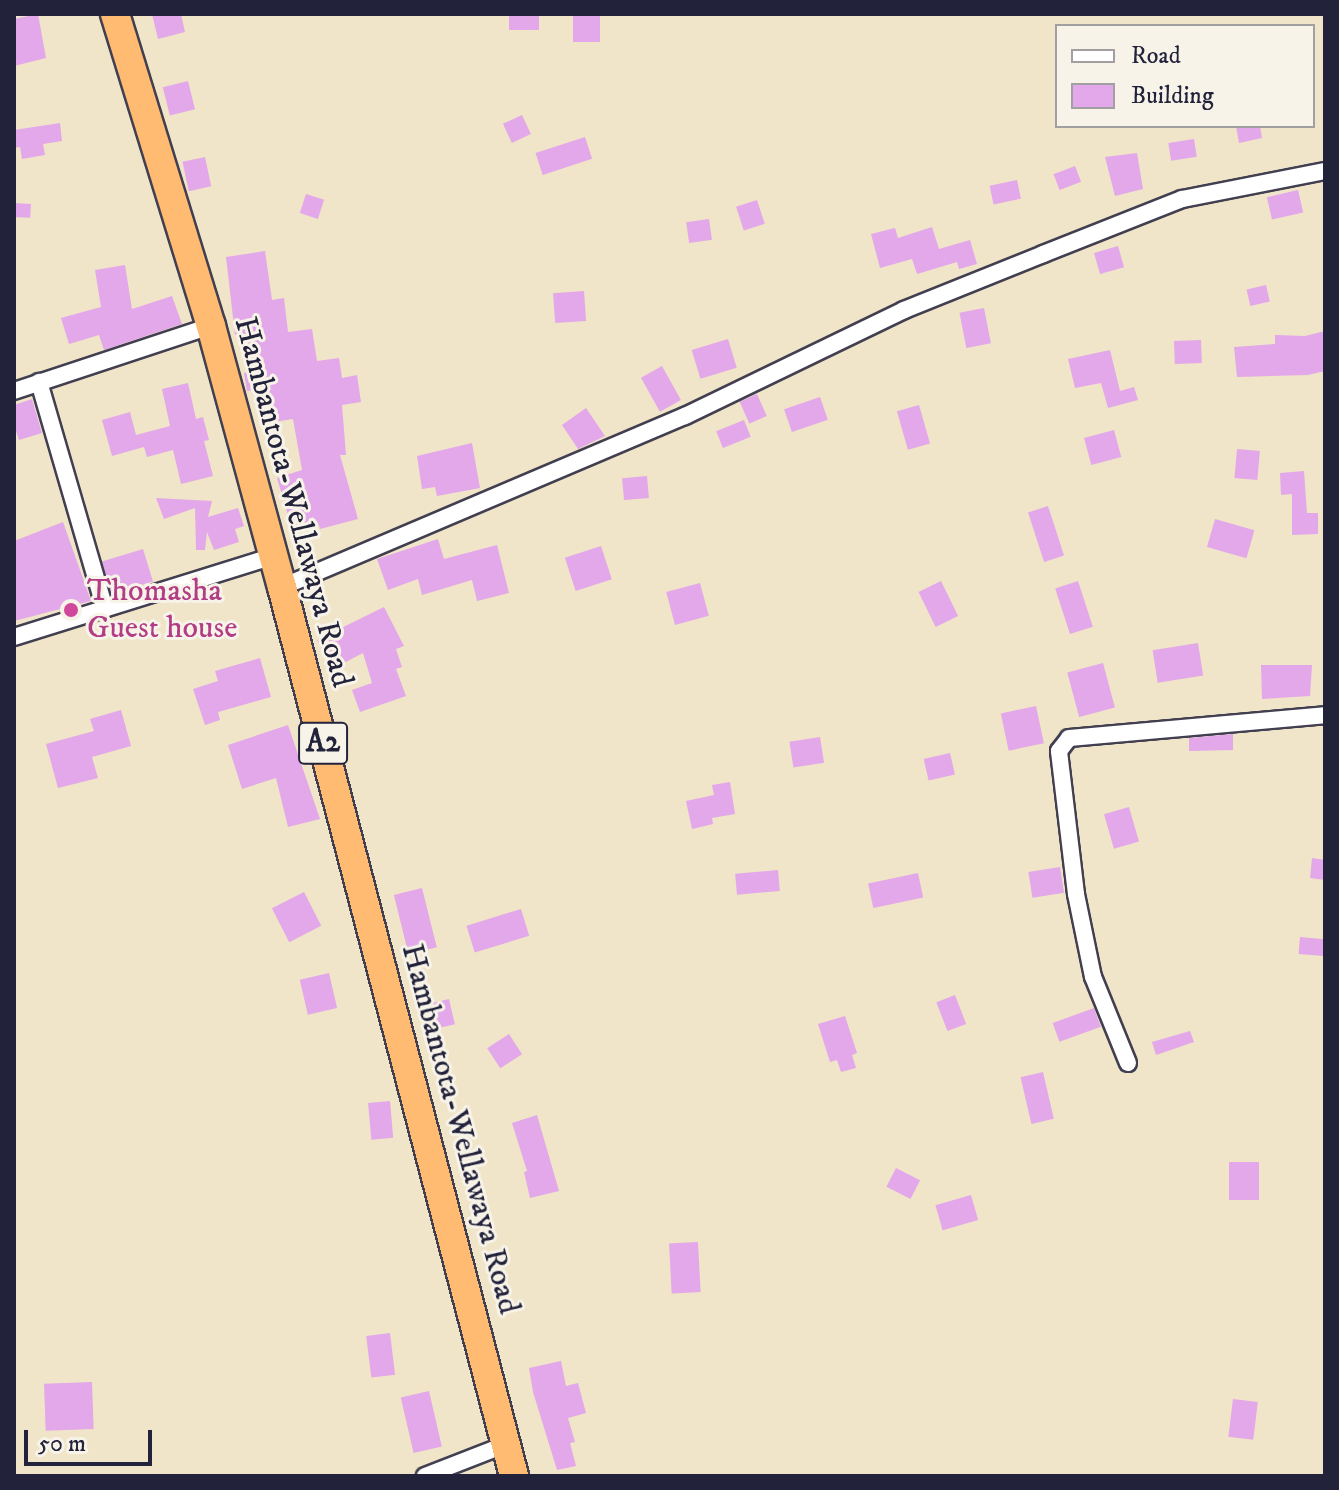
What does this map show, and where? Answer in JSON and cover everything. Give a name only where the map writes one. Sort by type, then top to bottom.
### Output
[{"type":"highway","name":"Hambantota-Wellawaya Road","points":[[115,14],[211,326],[274,556],[514,1476]]},
{"type":"street","points":[[282,587],[685,416],[904,310],[1056,249],[1182,199],[1325,171]]},
{"type":"street","points":[[14,391],[211,326]]},
{"type":"street","points":[[39,382],[105,609]]},
{"type":"street","points":[[14,637],[274,556]]},
{"type":"street","points":[[1128,1063],[1093,977],[1076,894],[1059,751],[1069,738],[1325,715]]},
{"type":"street","points":[[425,1476],[507,1444]]},
{"type":"building","points":[[38,14],[46,58],[14,66],[14,19]]},
{"type":"building","points":[[152,14],[181,14],[185,32],[158,39]]},
{"type":"building","points":[[509,14],[539,14],[539,30],[509,30]]},
{"type":"building","points":[[573,14],[600,14],[600,42],[573,42]]},
{"type":"building","points":[[188,81],[195,109],[170,115],[163,87]]},
{"type":"building","points":[[522,115],[531,134],[512,143],[503,124]]},
{"type":"building","points":[[60,123],[62,141],[43,144],[45,155],[22,159],[20,147],[14,148],[14,130]]},
{"type":"building","points":[[1236,128],[1260,128],[1262,138],[1239,143]]},
{"type":"building","points":[[585,137],[592,159],[543,175],[536,153]]},
{"type":"building","points":[[1194,139],[1197,157],[1171,161],[1168,143]]},
{"type":"building","points":[[1137,153],[1143,189],[1115,196],[1105,157]]},
{"type":"building","points":[[205,157],[211,186],[189,191],[183,162]]},
{"type":"building","points":[[1075,166],[1081,182],[1060,190],[1054,174]]},
{"type":"building","points":[[1017,180],[1021,199],[994,204],[990,186]]},
{"type":"building","points":[[1298,190],[1303,212],[1272,220],[1267,197]]},
{"type":"building","points":[[306,194],[324,200],[318,219],[300,213]]},
{"type":"building","points":[[757,200],[765,224],[744,231],[736,207]]},
{"type":"building","points":[[14,203],[31,204],[30,218],[14,217]]},
{"type":"building","points":[[709,219],[712,240],[689,243],[686,222]]},
{"type":"building","points":[[932,227],[939,249],[970,240],[977,264],[959,269],[957,262],[917,274],[912,259],[880,268],[871,234],[895,228],[898,238]]},
{"type":"building","points":[[1118,246],[1124,267],[1100,274],[1094,253]]},
{"type":"building","points":[[265,251],[272,300],[284,298],[288,332],[312,329],[317,361],[339,358],[342,378],[357,375],[361,402],[342,405],[346,455],[340,455],[358,519],[293,532],[277,478],[302,470],[293,419],[260,424],[254,390],[247,391],[244,373],[248,372],[242,334],[235,335],[226,257]]},
{"type":"building","points":[[125,265],[132,309],[172,296],[182,324],[104,350],[99,335],[69,344],[61,318],[101,307],[95,270]]},
{"type":"building","points":[[1266,285],[1270,302],[1250,306],[1247,289]]},
{"type":"building","points":[[584,291],[586,321],[555,323],[553,293]]},
{"type":"building","points":[[984,308],[991,343],[966,348],[959,313]]},
{"type":"building","points":[[1325,331],[1325,371],[1308,375],[1237,377],[1234,347],[1275,344],[1275,335],[1305,336]]},
{"type":"building","points":[[728,339],[737,368],[700,379],[692,350]]},
{"type":"building","points":[[1201,340],[1202,363],[1175,364],[1174,341]]},
{"type":"building","points":[[1110,350],[1120,391],[1134,387],[1138,400],[1108,408],[1101,383],[1075,388],[1068,359]]},
{"type":"building","points":[[662,366],[681,400],[660,412],[641,378]]},
{"type":"building","points":[[188,383],[196,419],[203,417],[209,440],[204,441],[213,476],[181,484],[173,450],[147,457],[144,447],[112,456],[102,420],[130,412],[136,435],[170,426],[162,389]]},
{"type":"building","points":[[757,394],[767,416],[749,424],[740,402]]},
{"type":"building","points":[[820,397],[828,420],[792,432],[784,409]]},
{"type":"building","points":[[32,399],[42,433],[19,440],[14,425],[14,405]]},
{"type":"building","points":[[919,405],[930,443],[908,450],[897,411]]},
{"type":"building","points":[[586,408],[605,436],[578,449],[562,425]]},
{"type":"building","points":[[744,420],[751,437],[723,448],[716,431]]},
{"type":"building","points":[[1114,430],[1121,457],[1091,465],[1084,438]]},
{"type":"building","points":[[472,443],[480,488],[437,496],[435,487],[422,489],[417,456]]},
{"type":"building","points":[[1237,449],[1260,451],[1257,480],[1234,478]]},
{"type":"building","points":[[1304,471],[1307,513],[1318,513],[1318,534],[1292,535],[1292,494],[1281,495],[1280,473]]},
{"type":"building","points":[[647,476],[649,498],[624,500],[622,478]]},
{"type":"building","points":[[156,498],[212,501],[208,517],[238,508],[244,526],[235,529],[239,542],[214,550],[207,532],[205,550],[196,550],[195,508],[164,519]]},
{"type":"building","points":[[1048,506],[1064,555],[1044,562],[1028,512]]},
{"type":"building","points":[[1215,519],[1254,530],[1246,558],[1207,547]]},
{"type":"building","points":[[63,522],[91,601],[14,621],[14,541]]},
{"type":"building","points":[[438,539],[444,559],[497,545],[509,593],[477,601],[472,580],[422,595],[418,579],[388,590],[377,559]]},
{"type":"building","points":[[601,546],[612,579],[576,591],[565,558]]},
{"type":"building","points":[[143,549],[153,582],[112,594],[102,562]]},
{"type":"building","points":[[941,581],[958,616],[936,627],[919,592]]},
{"type":"building","points":[[1078,581],[1093,627],[1070,634],[1055,588]]},
{"type":"building","points":[[700,583],[709,616],[675,625],[666,592]]},
{"type":"building","points":[[384,607],[404,646],[396,649],[402,667],[396,669],[406,696],[360,712],[352,690],[372,683],[363,653],[332,669],[317,640]]},
{"type":"building","points":[[1198,643],[1203,676],[1158,683],[1153,650]]},
{"type":"building","points":[[260,658],[271,697],[218,712],[220,720],[205,725],[193,689],[218,681],[215,671]]},
{"type":"building","points":[[1103,663],[1115,707],[1079,717],[1067,673]]},
{"type":"building","points":[[1261,665],[1312,665],[1310,696],[1262,699]]},
{"type":"building","points":[[1036,706],[1044,743],[1009,751],[1001,713]]},
{"type":"building","points":[[121,710],[131,746],[92,757],[98,778],[58,788],[46,744],[94,731],[90,719]]},
{"type":"building","points":[[288,725],[320,819],[288,827],[276,778],[242,789],[228,745]]},
{"type":"building","points":[[1233,734],[1233,750],[1189,751],[1189,738]]},
{"type":"building","points":[[820,737],[824,763],[793,768],[789,742]]},
{"type":"building","points":[[950,753],[955,774],[929,781],[924,759]]},
{"type":"building","points":[[730,782],[735,814],[712,818],[713,824],[692,829],[686,801],[714,795],[712,785]]},
{"type":"building","points":[[1129,807],[1139,842],[1114,849],[1104,814]]},
{"type":"building","points":[[1312,858],[1325,860],[1325,880],[1310,878]]},
{"type":"building","points":[[1060,867],[1064,893],[1032,898],[1028,872]]},
{"type":"building","points":[[778,870],[780,891],[737,895],[735,874]]},
{"type":"building","points":[[918,873],[923,897],[873,908],[868,884]]},
{"type":"building","points":[[422,888],[437,947],[409,954],[394,895]]},
{"type":"building","points":[[304,892],[321,926],[289,942],[272,908]]},
{"type":"building","points":[[521,909],[529,936],[475,952],[466,926]]},
{"type":"building","points":[[1300,937],[1325,939],[1323,956],[1299,954]]},
{"type":"building","points":[[329,973],[337,1008],[308,1015],[300,980]]},
{"type":"building","points":[[955,995],[966,1024],[947,1031],[936,1002]]},
{"type":"building","points":[[449,999],[455,1024],[432,1030],[427,1004]]},
{"type":"building","points":[[1094,1008],[1101,1027],[1059,1042],[1053,1023]]},
{"type":"building","points":[[845,1016],[857,1053],[852,1055],[856,1068],[841,1072],[837,1060],[830,1062],[818,1024]]},
{"type":"building","points":[[1190,1031],[1194,1042],[1156,1055],[1152,1042]]},
{"type":"building","points":[[509,1034],[522,1054],[500,1068],[487,1048]]},
{"type":"building","points":[[1043,1072],[1054,1119],[1031,1124],[1021,1077]]},
{"type":"building","points":[[390,1101],[393,1138],[371,1140],[368,1103]]},
{"type":"building","points":[[537,1115],[559,1191],[530,1198],[524,1172],[527,1171],[512,1123]]},
{"type":"building","points":[[1229,1162],[1259,1162],[1259,1200],[1229,1200]]},
{"type":"building","points":[[896,1168],[920,1180],[911,1199],[886,1187]]},
{"type":"building","points":[[971,1195],[978,1220],[943,1230],[935,1205]]},
{"type":"building","points":[[698,1242],[701,1292],[672,1293],[669,1244]]},
{"type":"building","points":[[390,1333],[395,1375],[371,1378],[366,1336]]},
{"type":"building","points":[[561,1361],[566,1386],[578,1383],[586,1413],[568,1418],[575,1442],[570,1443],[576,1466],[557,1470],[533,1392],[529,1368]]},
{"type":"building","points":[[92,1382],[94,1429],[46,1431],[44,1384]]},
{"type":"building","points":[[429,1391],[442,1447],[414,1453],[401,1398]]},
{"type":"building","points":[[1233,1399],[1258,1402],[1253,1440],[1228,1437]]},
{"type":"place","name":"Thomasha Guest house","points":[[71,610]]}]
